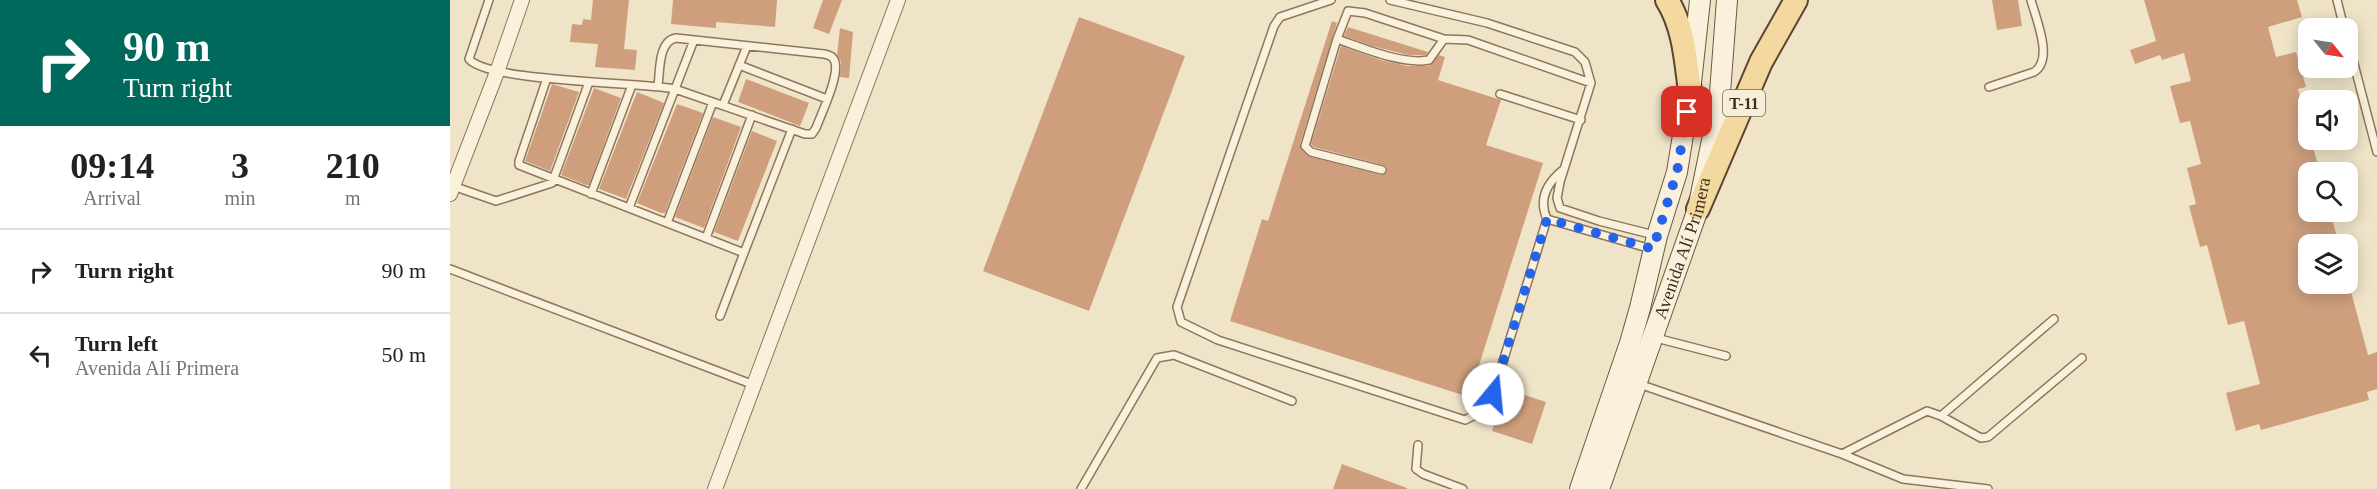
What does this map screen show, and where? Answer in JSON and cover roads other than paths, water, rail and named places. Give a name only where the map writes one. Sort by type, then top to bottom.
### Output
[{"type":"main road","points":[[1667,0],[1675,13],[1682,39],[1690,92]]},
{"type":"main road","name":"Avenida Alí Primera","points":[[1580,489],[1633,334],[1655,242],[1677,172],[1690,92],[1700,0]]},
{"type":"main road","name":"Avenida Alí Primera","points":[[1599,489],[1698,209],[1719,106],[1727,0]]},
{"type":"main road","name":"T-11","points":[[1698,209],[1761,62],[1796,0]]},
{"type":"main road","points":[[1655,242],[1661,245],[1654,304],[1655,331]]},
{"type":"street","points":[[452,190],[522,0]]},
{"type":"street","points":[[715,489],[898,0]]},
{"type":"lane","points":[[489,0],[469,59],[474,65],[497,72],[547,78],[675,89],[805,134],[812,134],[816,128],[834,79],[835,61],[832,56],[824,54],[676,38],[666,43],[658,86]]},
{"type":"lane","points":[[1331,0],[1280,17],[1274,26],[1177,307],[1181,322],[1218,340],[1465,420],[1479,413],[1493,394],[1547,219],[1542,209],[1545,193],[1552,180],[1564,169]]},
{"type":"lane","points":[[1390,0],[1487,23],[1575,52],[1585,62],[1591,83],[1564,169],[1557,198],[1560,208],[1655,242]]},
{"type":"lane","points":[[1989,87],[2034,72],[2039,69],[2043,61],[2044,52],[2031,0]]},
{"type":"lane","points":[[2337,0],[2342,18]]},
{"type":"lane","points":[[1382,170],[1311,152],[1305,146],[1337,39],[1348,11],[1365,13],[1444,39],[1468,40],[1591,83]]},
{"type":"lane","points":[[1337,39],[1421,62],[1429,60],[1444,39]]},
{"type":"lane","points":[[629,208],[694,40]]},
{"type":"lane","points":[[723,105],[747,45]]},
{"type":"lane","points":[[739,65],[827,99]]},
{"type":"lane","points":[[547,78],[519,165],[744,253]]},
{"type":"lane","points":[[2358,78],[2377,152]]},
{"type":"lane","points":[[452,190],[496,201],[548,185],[555,180],[589,82]]},
{"type":"lane","points":[[591,194],[632,85]]},
{"type":"lane","points":[[1500,94],[1581,120]]},
{"type":"lane","points":[[667,223],[713,102]]},
{"type":"lane","points":[[706,238],[752,115]]},
{"type":"lane","points":[[720,316],[792,129]]},
{"type":"lane","points":[[1547,219],[1655,242]]},
{"type":"lane","points":[[450,269],[754,385]]},
{"type":"lane","points":[[1941,416],[2054,319]]},
{"type":"lane","points":[[1655,331],[1725,356]]},
{"type":"lane","points":[[1081,489],[1157,358],[1173,355],[1292,401]]},
{"type":"lane","points":[[1842,454],[1927,411],[1981,438],[1988,437],[2082,358]]},
{"type":"lane","points":[[1637,383],[1842,454],[1903,479],[1988,489]]},
{"type":"lane","points":[[1418,445],[1416,469],[1462,489]]}]
